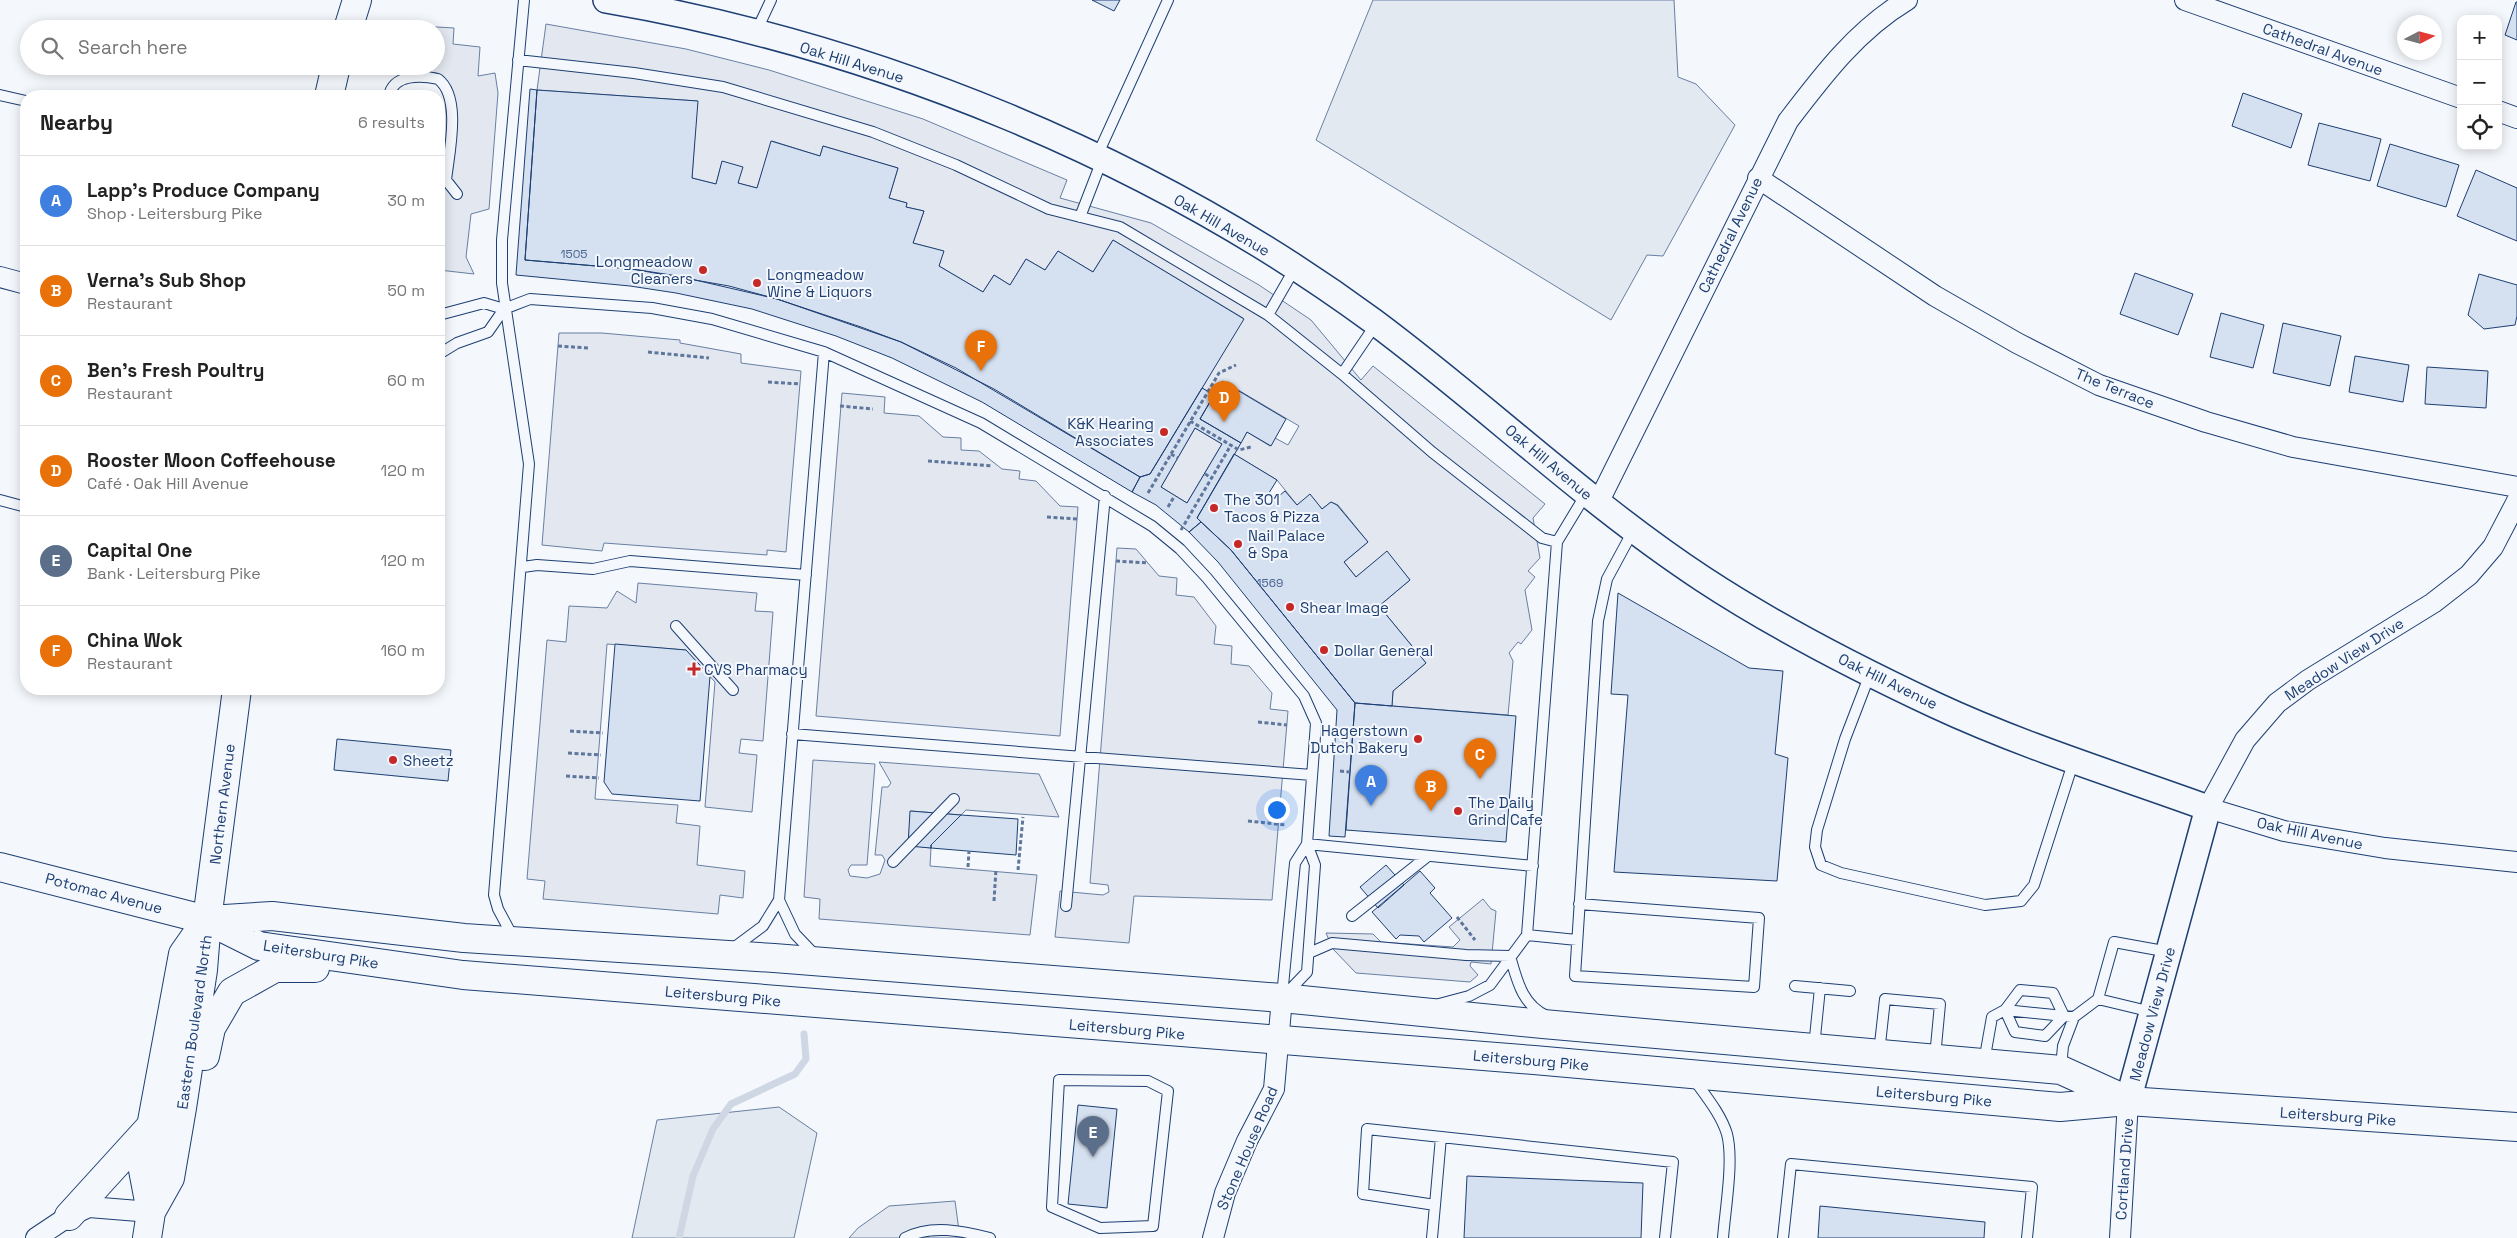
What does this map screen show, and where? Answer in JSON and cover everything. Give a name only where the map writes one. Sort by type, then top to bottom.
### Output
[{"type":"main road","points":[[351,20],[357,0]]},
{"type":"main road","points":[[330,90],[334,75]]},
{"type":"main road","name":"Northern Avenue","points":[[207,920],[236,695]]},
{"type":"main road","name":"Potomac Avenue","points":[[0,867],[207,920]]},
{"type":"main road","name":"Leitersburg Pike","points":[[207,920],[272,916],[464,938],[823,962],[1282,998],[1570,1027],[2061,1070],[2128,1101]]},
{"type":"main road","name":"Leitersburg Pike","points":[[207,920],[259,946],[463,975],[1534,1060],[2060,1107],[2128,1101],[2517,1127]]},
{"type":"main road","name":"Eastern Boulevard North","points":[[149,1225],[170,1178],[203,970],[207,920]]},
{"type":"main road","name":"Eastern Boulevard North","points":[[149,1225],[143,1170],[183,954],[207,920]]},
{"type":"main road","points":[[182,1108],[196,1094],[211,1028],[232,992],[275,968],[331,967],[463,975]]},
{"type":"main road","points":[[69,1216],[151,1126]]},
{"type":"street","name":"Oak Hill Avenue","points":[[606,0],[685,15],[756,32],[939,90],[1015,119],[1161,189],[1295,268],[1376,324],[1592,498],[1703,579],[1826,651],[1938,706],[2074,760],[2208,808],[2293,832],[2385,848],[2517,862]]},
{"type":"street","name":"Cathedral Avenue","points":[[2185,0],[2457,97]]},
{"type":"street","name":"Cathedral Avenue","points":[[1592,498],[1788,121],[1829,66],[1894,3]]},
{"type":"street","points":[[2502,112],[2517,118]]},
{"type":"street","name":"The Terrace","points":[[1758,178],[1935,296],[2017,344],[2099,385],[2206,422],[2293,447],[2517,487]]},
{"type":"street","points":[[0,277],[20,282]]},
{"type":"street","name":"Meadow View Drive","points":[[2128,1101],[2208,808],[2245,740],[2277,703],[2308,680],[2433,603],[2469,575],[2493,547],[2517,501]]},
{"type":"street","name":"Stone House Road","points":[[1213,1238],[1225,1193],[1247,1141],[1274,1090],[1282,998]]},
{"type":"street","name":"Cortland Drive","points":[[2120,1238],[2128,1101]]},
{"type":"street","points":[[36,1238],[69,1216],[89,1208],[149,1225]]},
{"type":"lane","points":[[516,941],[495,904],[496,862],[523,567],[529,456],[504,309],[502,240],[524,0]]},
{"type":"lane","points":[[756,32],[771,0]]},
{"type":"lane","points":[[1080,217],[1099,158],[1168,0]]},
{"type":"lane","points":[[518,60],[662,77],[723,87],[873,132],[956,165],[1049,209],[1114,225],[1128,231],[1268,315],[1342,374],[1432,452],[1545,539],[1557,542]]},
{"type":"lane","points":[[392,90],[394,85],[407,78],[434,78],[448,89],[452,107],[446,180],[457,194]]},
{"type":"lane","points":[[0,95],[20,100]]},
{"type":"lane","points":[[1268,315],[1295,268]]},
{"type":"lane","points":[[445,350],[457,343],[488,332],[504,309],[524,300],[534,298],[652,308],[712,319],[824,352],[981,423],[1105,496],[1173,543],[1207,578],[1308,702],[1316,726],[1307,844],[1315,865],[1307,972],[1282,998]]},
{"type":"lane","points":[[445,313],[484,303],[504,309]]},
{"type":"lane","points":[[1342,374],[1376,324]]},
{"type":"lane","points":[[724,955],[758,931],[768,919],[779,900],[824,352]]},
{"type":"lane","points":[[1066,906],[1105,496]]},
{"type":"lane","points":[[1414,1011],[1469,996],[1484,989],[1498,977],[1510,956],[1527,935],[1557,542],[1592,498]]},
{"type":"lane","points":[[0,500],[20,505]]},
{"type":"lane","points":[[1579,904],[1759,918],[1754,987],[1575,976],[1578,940],[1579,904],[1598,621],[1606,579],[1634,529]]},
{"type":"lane","points":[[523,567],[537,565],[593,569],[630,562],[806,575]]},
{"type":"lane","points":[[676,626],[733,690]]},
{"type":"lane","points":[[1871,673],[1845,740],[1818,830],[1815,847],[1822,865],[1841,873],[1985,905],[2020,901],[2034,885],[2074,760]]},
{"type":"lane","points":[[792,734],[1312,775]]},
{"type":"lane","points":[[893,862],[954,799]]},
{"type":"lane","points":[[1307,844],[1533,866]]},
{"type":"lane","points":[[1282,998],[1295,863],[1307,844]]},
{"type":"lane","points":[[1352,916],[1428,856]]},
{"type":"lane","points":[[779,900],[795,934],[823,962]]},
{"type":"lane","points":[[1527,935],[1578,940]]},
{"type":"lane","points":[[2098,999],[2114,942],[2169,952]]},
{"type":"lane","points":[[1308,952],[1332,943],[1488,956],[1510,956]]},
{"type":"lane","points":[[1510,956],[1519,987],[1526,1000],[1538,1012],[1570,1027]]},
{"type":"lane","points":[[1795,986],[1850,991]]},
{"type":"lane","points":[[1814,1048],[1820,988]]},
{"type":"lane","points":[[1984,1063],[1992,1017],[2005,1010],[2020,990],[2053,994],[2069,1016],[2063,1046],[2061,1070]]},
{"type":"lane","points":[[1879,1054],[1885,999],[1921,1002],[1940,1004],[1935,1059]]},
{"type":"lane","points":[[2005,1010],[2015,1032],[2045,1036],[2069,1016],[2098,999],[2152,1012]]},
{"type":"lane","points":[[2005,1010],[2069,1016]]},
{"type":"lane","points":[[1692,1075],[1718,1115],[1727,1134],[1729,1155],[1723,1238]]},
{"type":"lane","points":[[1060,1080],[1148,1081],[1168,1092],[1154,1226],[1101,1233],[1052,1207],[1060,1080]]},
{"type":"lane","points":[[1434,1205],[1363,1194],[1367,1129],[1673,1162],[1665,1238]]},
{"type":"lane","points":[[1432,1238],[1441,1137]]},
{"type":"lane","points":[[1783,1238],[1791,1164],[2032,1187],[2027,1238]]},
{"type":"lane","points":[[907,1237],[920,1231],[938,1229],[990,1238]]},
{"type":"path","points":[[558,346],[588,348]]},
{"type":"path","points":[[648,352],[708,358]]},
{"type":"path","points":[[1148,493],[1219,373],[1236,365]]},
{"type":"path","points":[[768,382],[800,384]]},
{"type":"path","points":[[840,406],[873,409]]},
{"type":"path","points":[[1190,421],[1210,435],[1239,450],[1250,447]]},
{"type":"path","points":[[1173,543],[1231,445]]},
{"type":"path","points":[[1171,454],[1178,458]]},
{"type":"path","points":[[928,461],[992,466]]},
{"type":"path","points":[[1205,474],[1212,478]]},
{"type":"path","points":[[1168,507],[1175,495]]},
{"type":"path","points":[[1047,517],[1077,519]]},
{"type":"path","points":[[1116,560],[1148,563]]},
{"type":"path","points":[[1258,722],[1287,725]]},
{"type":"path","points":[[570,730],[603,733]]},
{"type":"path","points":[[568,753],[601,755]]},
{"type":"path","points":[[1340,771],[1350,772]]},
{"type":"path","points":[[566,776],[599,778]]},
{"type":"path","points":[[1018,870],[1023,817]]},
{"type":"path","points":[[1248,822],[1286,825]]},
{"type":"path","points":[[968,867],[970,851]]},
{"type":"path","points":[[994,901],[996,869]]},
{"type":"path","points":[[1457,917],[1488,956]]},
{"type":"shaded area","points":[[1373,0],[1674,0],[1678,77],[1696,84],[1735,125],[1663,256],[1647,255],[1611,320],[1316,140]]},
{"type":"shaded area","points":[[546,24],[686,49],[769,70],[923,119],[1067,180],[1060,198],[1151,223],[1259,285],[1311,320],[1361,380],[1373,366],[1545,504],[1533,518],[1540,558],[1528,571],[1535,577],[1525,590],[1532,630],[1521,644],[1518,642],[1509,653],[1513,661],[1508,715],[1392,706],[1393,691],[1426,663],[1379,606],[1410,580],[1387,552],[1356,577],[1344,562],[1368,542],[1338,505],[1331,502],[1322,509],[1310,495],[1297,505],[1277,480],[1234,454],[1247,432],[1270,446],[1275,438],[1288,445],[1299,426],[1223,381],[1214,395],[1202,388],[1243,318],[1113,240],[1093,272],[1058,251],[1045,270],[1026,259],[1010,285],[994,275],[983,292],[939,266],[943,251],[913,243],[924,211],[906,207],[907,203],[889,198],[898,168],[823,146],[820,156],[772,141],[757,188],[738,183],[742,167],[722,162],[716,184],[692,178],[697,101],[537,90]]},
{"type":"shaded area","points":[[445,27],[454,28],[453,44],[480,47],[478,76],[495,73],[498,93],[489,209],[471,214],[466,257],[474,274],[445,271],[445,109],[447,81],[440,75],[445,75]]},
{"type":"shaded area","points":[[559,333],[602,333],[680,340],[680,343],[741,354],[741,363],[801,371],[786,552],[767,550],[767,555],[604,543],[602,551],[542,545]]},
{"type":"shaded area","points":[[842,393],[885,397],[884,413],[919,416],[943,437],[961,438],[961,450],[979,451],[1002,469],[1020,471],[1019,479],[1036,481],[1060,506],[1078,507],[1060,736],[816,716]]},
{"type":"shaded area","points":[[1195,428],[1222,444],[1187,503],[1161,487]]},
{"type":"shaded area","points":[[1117,548],[1136,549],[1159,576],[1177,578],[1176,595],[1194,597],[1216,626],[1214,644],[1232,646],[1231,664],[1249,666],[1272,693],[1270,709],[1288,711],[1272,900],[1134,896],[1129,943],[1055,937],[1060,891],[1103,895],[1109,892],[1108,885],[1090,883]]},
{"type":"shaded area","points":[[638,583],[757,593],[755,611],[773,612],[763,741],[741,739],[739,753],[757,755],[752,812],[705,807],[715,682],[686,650],[607,644],[595,799],[678,805],[676,823],[700,826],[697,865],[745,871],[743,898],[720,895],[718,914],[543,899],[545,881],[527,879],[547,640],[566,642],[569,606],[607,608],[617,591],[636,603]]},
{"type":"shaded area","points":[[813,760],[875,764],[867,865],[851,865],[848,870],[850,876],[867,878],[880,874],[885,860],[882,855],[875,855],[882,787],[888,787],[891,783],[879,762],[1039,774],[1059,817],[966,810],[961,815],[911,811],[908,845],[931,848],[930,866],[1037,875],[1030,935],[819,919],[820,899],[804,897]]},
{"type":"shaded area","points":[[1483,899],[1491,909],[1496,911],[1491,964],[1471,962],[1470,966],[1478,975],[1470,982],[1356,973],[1333,949],[1326,933],[1373,934],[1381,942],[1453,947],[1460,940],[1449,927]]},
{"type":"shaded area","points":[[779,1107],[817,1133],[794,1238],[632,1238],[657,1120]]},
{"type":"shaded area","points":[[955,1201],[960,1238],[849,1238],[858,1228],[889,1206]]},
{"type":"building","points":[[1092,0],[1120,0],[1114,11]]},
{"type":"building","points":[[2517,2],[2517,40],[2505,35]]},
{"type":"building","points":[[530,89],[537,90],[525,260],[632,269],[729,286],[777,299],[901,342],[994,389],[1140,477],[1132,492],[982,402],[892,358],[836,336],[752,309],[676,293],[630,286],[516,275]]},
{"type":"building","points":[[537,90],[698,101],[692,178],[716,184],[722,161],[743,167],[738,183],[757,188],[771,141],[820,156],[823,146],[898,168],[889,198],[907,203],[906,207],[924,211],[913,243],[944,251],[939,266],[983,292],[994,275],[1010,285],[1026,259],[1045,270],[1058,251],[1093,272],[1113,240],[1244,319],[1150,474],[1140,477],[956,368],[901,342],[861,327],[777,299],[678,276],[632,269],[525,260]]},
{"type":"building","points":[[2243,93],[2302,114],[2291,148],[2232,126]]},
{"type":"building","points":[[2319,123],[2381,139],[2370,181],[2308,165]]},
{"type":"building","points":[[2390,144],[2459,165],[2446,207],[2377,186]]},
{"type":"building","points":[[2476,170],[2517,188],[2517,241],[2457,216]]},
{"type":"building","points":[[2135,273],[2193,294],[2178,335],[2120,314]]},
{"type":"building","points":[[2479,274],[2517,285],[2517,316],[2515,325],[2484,329],[2468,315]]},
{"type":"building","points":[[2221,313],[2264,325],[2253,368],[2210,357]]},
{"type":"building","points":[[2283,323],[2341,336],[2330,386],[2273,373]]},
{"type":"building","points":[[2355,356],[2409,365],[2403,402],[2349,392]]},
{"type":"building","points":[[2427,367],[2488,371],[2486,408],[2425,404]]},
{"type":"building","points":[[1222,381],[1286,419],[1271,446],[1247,432],[1241,443],[1200,419]]},
{"type":"building","points":[[1202,388],[1214,395],[1200,419],[1241,443],[1197,518],[1201,522],[1189,532],[1156,505],[1132,492],[1140,477],[1150,474]],"holes":[[[1195,428],[1222,444],[1187,503],[1161,487]]]},
{"type":"building","points":[[1234,454],[1277,480],[1264,501],[1269,504],[1285,491],[1297,505],[1310,494],[1322,509],[1331,502],[1337,505],[1368,542],[1344,562],[1356,577],[1387,551],[1410,580],[1379,606],[1426,663],[1393,691],[1392,706],[1355,703],[1231,550],[1197,518]]},
{"type":"building","points":[[1201,522],[1231,550],[1355,703],[1345,837],[1329,836],[1337,710],[1218,562],[1189,532]]},
{"type":"building","points":[[1618,593],[1749,668],[1783,671],[1775,754],[1788,758],[1777,881],[1614,872],[1628,695],[1611,694]]},
{"type":"building","name":"CVS Pharmacy","points":[[615,644],[686,650],[710,676],[700,801],[612,794],[604,782]]},
{"type":"building","points":[[1355,703],[1516,716],[1506,842],[1346,830]]},
{"type":"building","name":"Sheetz","points":[[337,739],[451,750],[448,781],[334,770]]},
{"type":"building","points":[[910,811],[961,815],[931,845],[931,848],[908,846]]},
{"type":"building","points":[[961,815],[1018,819],[1016,855],[931,848],[931,845]]},
{"type":"building","points":[[1386,865],[1404,885],[1378,908],[1360,887]]},
{"type":"building","points":[[1420,871],[1435,888],[1430,893],[1452,918],[1424,942],[1419,936],[1400,935],[1396,939],[1372,912]]},
{"type":"building","points":[[1078,1105],[1117,1109],[1107,1208],[1068,1204]]},
{"type":"building","points":[[1467,1176],[1643,1183],[1641,1238],[1464,1238]]},
{"type":"building","points":[[1820,1206],[1985,1222],[1984,1238],[1818,1238]]},
{"type":"waterway","points":[[679,1238],[693,1176],[713,1129],[731,1104],[795,1074],[806,1059],[804,1034]]},
{"type":"place","name":"Longmeadow Cleaners","points":[[703,270]]},
{"type":"place","name":"Longmeadow Wine & Liquors","points":[[757,283]]},
{"type":"place","name":"China Wok","points":[[981,371]]},
{"type":"place","name":"Rooster Moon Coffeehouse","points":[[1224,422]]},
{"type":"place","name":"K&K Hearing Associates","points":[[1164,432]]},
{"type":"place","name":"The 301 Tacos & Pizza","points":[[1214,508]]},
{"type":"place","name":"Nail Palace & Spa","points":[[1238,544]]},
{"type":"place","name":"Shear Image","points":[[1290,607]]},
{"type":"place","name":"Dollar General","points":[[1324,650]]},
{"type":"place","name":"CVS Pharmacy","points":[[694,669]]},
{"type":"place","name":"Hagerstown Dutch Bakery","points":[[1418,739]]},
{"type":"place","name":"Sheetz","points":[[393,760]]},
{"type":"place","name":"Ben's Fresh Poultry","points":[[1480,779]]},
{"type":"place","name":"Lapp's Produce Company","points":[[1371,806]]},
{"type":"place","name":"Verna's Sub Shop","points":[[1431,811]]},
{"type":"place","name":"The Daily Grind Cafe","points":[[1458,811]]},
{"type":"place","name":"Capital One","points":[[1093,1157]]}]
